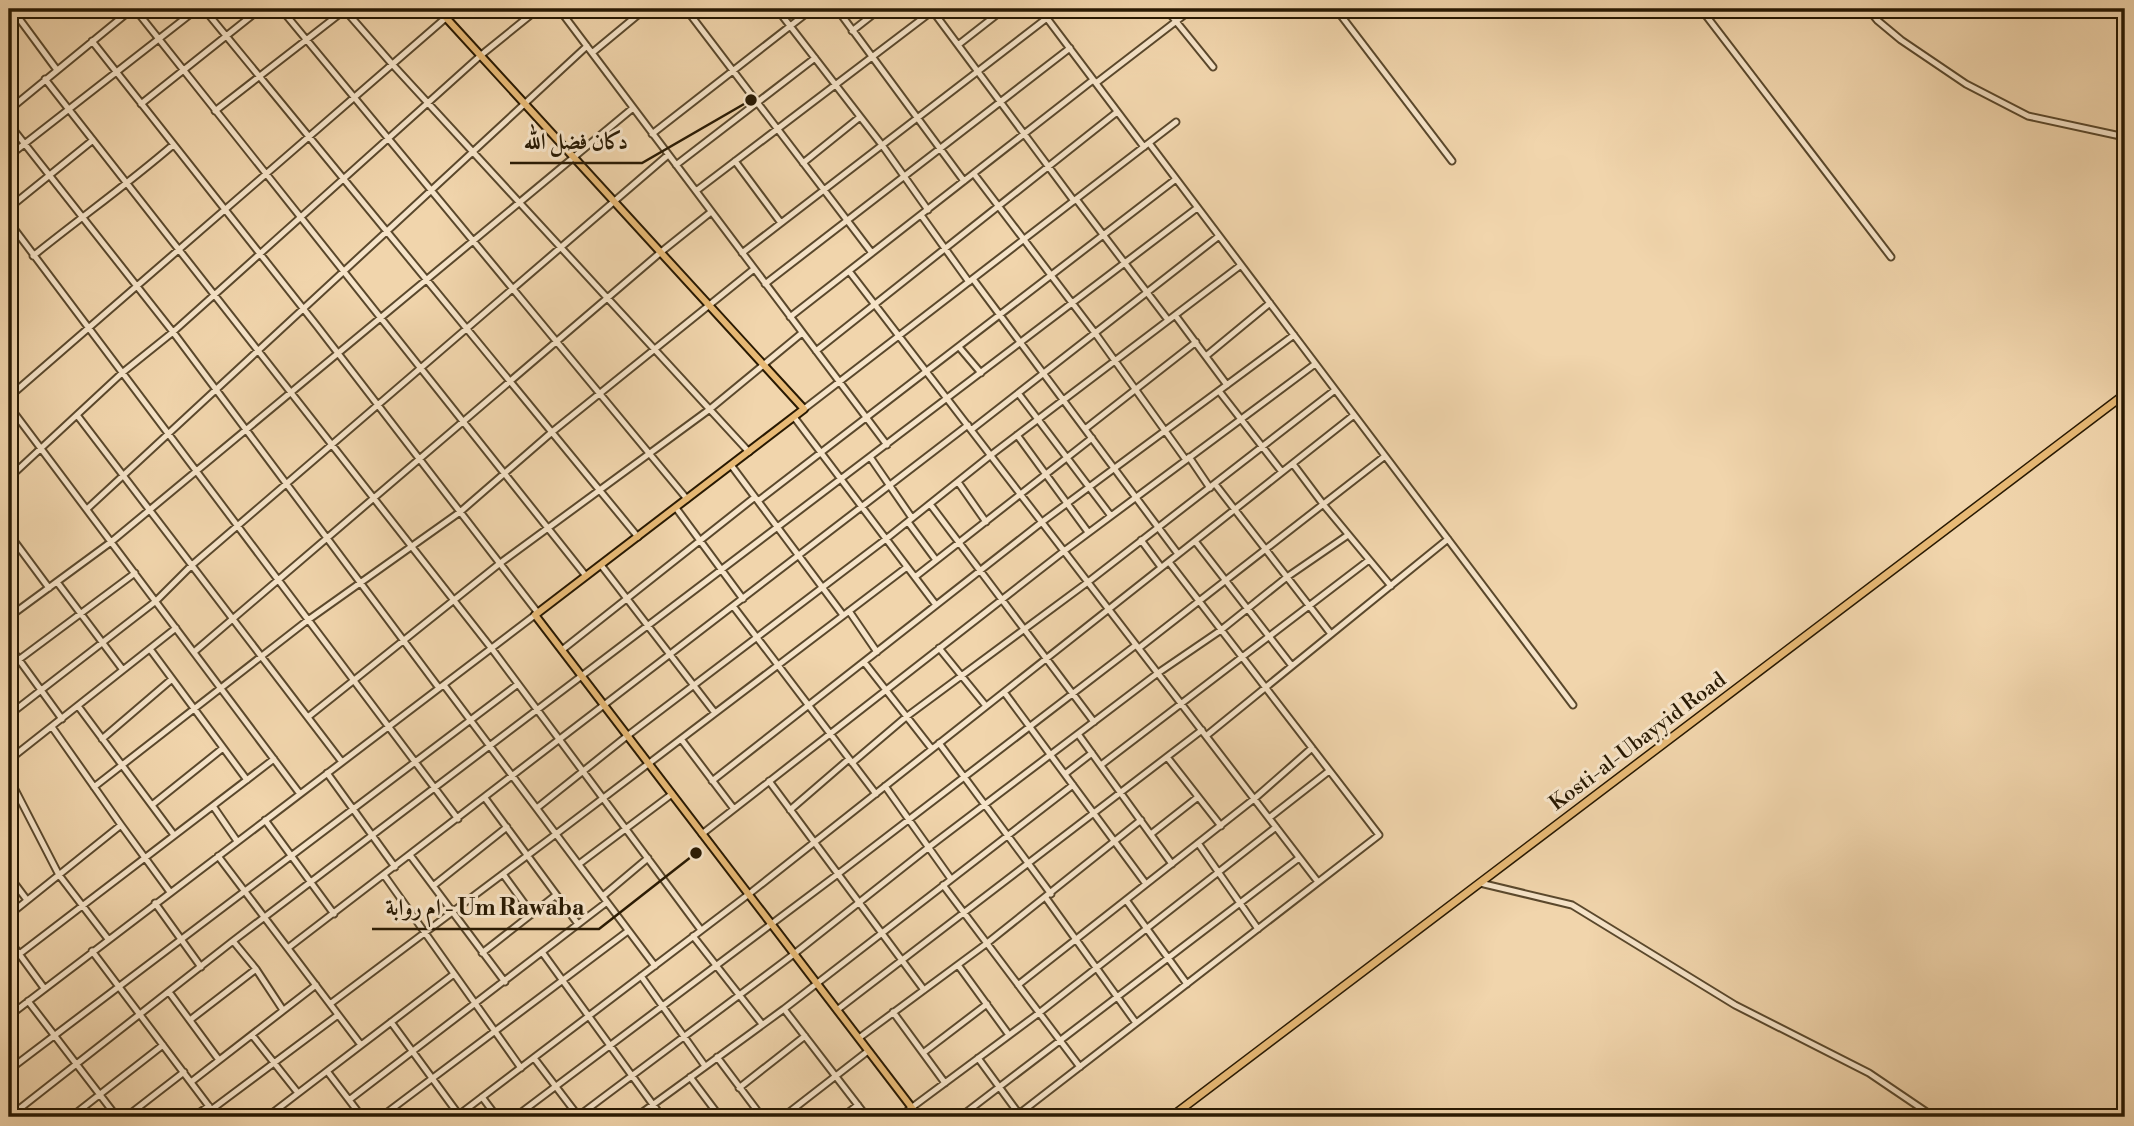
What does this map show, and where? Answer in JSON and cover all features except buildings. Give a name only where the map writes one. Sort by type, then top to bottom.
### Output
[{"type":"highway","name":"Kosti-al-Ubayyid Road","points":[[1171,1117],[2125,394]]},
{"type":"main road","points":[[438,9],[804,409],[536,614],[919,1117]]},
{"type":"street","points":[[12,9],[57,70]]},
{"type":"street","points":[[9,110],[133,9],[586,576]]},
{"type":"street","points":[[9,156],[197,9]]},
{"type":"street","points":[[204,9],[638,537]]},
{"type":"street","points":[[141,104],[260,9]]},
{"type":"street","points":[[281,9],[687,499]]},
{"type":"street","points":[[215,111],[345,9],[391,64],[749,452]]},
{"type":"street","points":[[9,397],[456,9]]},
{"type":"street","points":[[9,478],[122,373],[173,332],[481,56],[538,9]]},
{"type":"street","points":[[559,9],[887,445]]},
{"type":"street","points":[[592,53],[645,9]]},
{"type":"street","points":[[686,9],[872,254]]},
{"type":"street","points":[[777,9],[882,145],[928,210]]},
{"type":"street","points":[[652,134],[812,9]]},
{"type":"street","points":[[837,9],[964,181]]},
{"type":"street","points":[[852,31],[880,9]]},
{"type":"street","points":[[695,191],[933,9],[1048,167],[1168,320]]},
{"type":"street","points":[[958,45],[1004,9]]},
{"type":"street","points":[[1040,9],[1118,112],[1176,179],[1573,705]]},
{"type":"street","points":[[1167,9],[1213,67]]},
{"type":"street","points":[[790,317],[1024,134],[1192,9]]},
{"type":"street","points":[[1336,9],[1452,160]]},
{"type":"street","points":[[1701,9],[1891,257]]},
{"type":"street","points":[[1868,9],[1901,40],[1955,77],[2028,116],[2125,137]]},
{"type":"street","points":[[742,253],[1047,18]]},
{"type":"street","points":[[9,1016],[536,614],[378,405],[92,41]]},
{"type":"street","points":[[87,509],[587,46]]},
{"type":"street","points":[[765,284],[1070,48]]},
{"type":"street","points":[[676,165],[815,58]]},
{"type":"street","points":[[45,79],[492,649],[701,930]]},
{"type":"street","points":[[9,617],[111,542],[521,204],[633,108]]},
{"type":"street","points":[[816,351],[1118,112]]},
{"type":"street","points":[[803,163],[860,117]]},
{"type":"street","points":[[804,409],[1176,122]]},
{"type":"street","points":[[9,124],[173,332],[403,640],[470,719],[655,966]]},
{"type":"street","points":[[9,208],[93,141]]},
{"type":"street","points":[[33,256],[128,184],[173,145]]},
{"type":"street","points":[[9,715],[156,601],[192,565],[668,155]]},
{"type":"street","points":[[735,161],[781,223]]},
{"type":"street","points":[[974,174],[1095,333],[1164,431],[1235,509],[1331,634]]},
{"type":"street","points":[[562,650],[700,541],[927,372],[1176,179]]},
{"type":"street","points":[[9,1117],[233,941],[1198,208]]},
{"type":"street","points":[[194,652],[711,212]]},
{"type":"street","points":[[921,215],[945,249],[1000,315],[1178,554]]},
{"type":"street","points":[[9,222],[458,819]]},
{"type":"street","points":[[288,948],[605,707],[889,485],[1018,393],[1219,236]]},
{"type":"street","points":[[537,808],[627,736],[758,639],[1037,419],[1241,265]]},
{"type":"street","points":[[94,787],[308,620],[460,512],[552,432],[754,269]]},
{"type":"street","points":[[849,271],[1318,882]]},
{"type":"street","points":[[1206,356],[1269,303]]},
{"type":"street","points":[[1175,315],[1227,385]]},
{"type":"street","points":[[308,717],[499,564],[650,455],[802,333]]},
{"type":"street","points":[[712,781],[1042,522],[1294,335]]},
{"type":"street","points":[[1085,429],[1196,342]]},
{"type":"street","points":[[959,347],[981,373]]},
{"type":"street","points":[[702,834],[1088,532],[1315,364]]},
{"type":"street","points":[[790,810],[906,717],[1088,582],[1335,390]]},
{"type":"street","points":[[1219,391],[1282,472]]},
{"type":"street","points":[[1018,393],[1111,516]]},
{"type":"street","points":[[9,406],[300,794]]},
{"type":"street","points":[[77,415],[342,762]]},
{"type":"street","points":[[391,1022],[457,1116],[749,894],[1354,415]]},
{"type":"street","points":[[794,417],[936,605]]},
{"type":"street","points":[[1017,435],[1088,532]]},
{"type":"street","points":[[915,577],[1091,438]]},
{"type":"street","points":[[515,1117],[838,874],[1029,726],[1199,601],[1385,456]]},
{"type":"street","points":[[870,457],[936,560]]},
{"type":"street","points":[[1293,464],[1391,586]]},
{"type":"street","points":[[731,465],[823,588],[877,652]]},
{"type":"street","points":[[958,482],[986,522]]},
{"type":"street","points":[[930,504],[1094,722]]},
{"type":"street","points":[[676,508],[743,599]]},
{"type":"street","points":[[9,534],[49,587]]},
{"type":"street","points":[[534,1058],[578,1117],[1158,673],[1221,630],[1287,577],[1348,535]]},
{"type":"street","points":[[837,1010],[1167,757],[1265,688],[1448,539]]},
{"type":"street","points":[[1142,540],[1161,568]]},
{"type":"street","points":[[1195,541],[1292,666]]},
{"type":"street","points":[[1101,765],[1370,560]]},
{"type":"street","points":[[978,1058],[1017,1116],[1378,835],[1169,562]]},
{"type":"street","points":[[601,565],[715,713]]},
{"type":"street","points":[[330,1004],[907,567]]},
{"type":"street","points":[[9,667],[135,573]]},
{"type":"street","points":[[57,582],[123,670]]},
{"type":"street","points":[[733,606],[876,794]]},
{"type":"street","points":[[9,760],[176,628]]},
{"type":"street","points":[[9,646],[62,719]]},
{"type":"street","points":[[939,648],[986,706]]},
{"type":"street","points":[[150,649],[247,780]]},
{"type":"street","points":[[864,662],[932,749]]},
{"type":"street","points":[[103,739],[172,679]]},
{"type":"street","points":[[9,1070],[518,684]]},
{"type":"street","points":[[1004,692],[1146,884]]},
{"type":"street","points":[[78,706],[174,835]]},
{"type":"street","points":[[52,727],[170,892]]},
{"type":"street","points":[[1078,734],[1172,864]]},
{"type":"street","points":[[681,739],[733,809]]},
{"type":"street","points":[[939,743],[1028,863],[1076,939],[1136,1023]]},
{"type":"street","points":[[152,805],[223,748]]},
{"type":"street","points":[[1018,985],[1221,826],[1311,748]]},
{"type":"street","points":[[1065,774],[1092,753]]},
{"type":"street","points":[[1167,757],[1221,826]]},
{"type":"street","points":[[9,962],[274,759]]},
{"type":"street","points":[[1269,818],[1329,771]]},
{"type":"street","points":[[327,773],[395,867]]},
{"type":"street","points":[[9,778],[59,875],[108,939]]},
{"type":"street","points":[[769,782],[924,990]]},
{"type":"street","points":[[636,1117],[784,1009],[1073,785]]},
{"type":"street","points":[[885,786],[951,879]]},
{"type":"street","points":[[579,864],[672,794]]},
{"type":"street","points":[[1151,834],[1198,797]]},
{"type":"street","points":[[485,798],[578,924]]},
{"type":"street","points":[[213,806],[237,841]]},
{"type":"street","points":[[265,820],[334,914]]},
{"type":"street","points":[[859,1038],[986,944],[1142,820]]},
{"type":"street","points":[[9,915],[121,825]]},
{"type":"street","points":[[433,886],[507,827]]},
{"type":"street","points":[[899,1117],[1039,1013],[1276,827]]},
{"type":"street","points":[[1198,843],[1258,929]]},
{"type":"street","points":[[410,855],[505,982]]},
{"type":"street","points":[[218,856],[361,1045]]},
{"type":"street","points":[[349,1100],[578,924],[648,858]]},
{"type":"street","points":[[960,1117],[1299,858]]},
{"type":"street","points":[[503,874],[532,914]]},
{"type":"street","points":[[384,875],[521,1068]]},
{"type":"street","points":[[9,876],[27,900]]},
{"type":"street","points":[[1480,883],[1572,905],[1735,1005],[1869,1073],[1934,1117]]},
{"type":"street","points":[[943,885],[1080,1067]]},
{"type":"street","points":[[482,953],[556,895]]},
{"type":"street","points":[[1126,900],[1187,984]]},
{"type":"street","points":[[155,903],[201,967]]},
{"type":"street","points":[[381,1117],[628,931]]},
{"type":"street","points":[[693,936],[762,1024]]},
{"type":"street","points":[[9,940],[44,988]]},
{"type":"street","points":[[233,941],[284,1010]]},
{"type":"street","points":[[92,951],[217,1117]]},
{"type":"street","points":[[542,952],[662,1117]]},
{"type":"street","points":[[958,965],[1009,1035]]},
{"type":"street","points":[[190,1020],[256,970]]},
{"type":"street","points":[[267,1117],[454,974]]},
{"type":"street","points":[[641,976],[705,1066]]},
{"type":"street","points":[[191,1082],[316,985]]},
{"type":"street","points":[[169,992],[219,1060]]},
{"type":"street","points":[[28,1001],[117,1117]]},
{"type":"street","points":[[923,1053],[987,1004]]},
{"type":"street","points":[[784,1009],[867,1117]]},
{"type":"street","points":[[893,1012],[945,1083]]},
{"type":"street","points":[[193,1117],[274,1063],[338,1015]]},
{"type":"street","points":[[252,1035],[298,1093]]},
{"type":"street","points":[[739,1088],[805,1036]]},
{"type":"street","points":[[71,1117],[163,1045]]},
{"type":"street","points":[[783,1117],[869,1051]]},
{"type":"street","points":[[717,1057],[761,1117]]},
{"type":"street","points":[[327,1071],[362,1117]]},
{"type":"street","points":[[126,1117],[184,1072]]},
{"type":"street","points":[[690,1077],[720,1117]]},
{"type":"street","points":[[482,1097],[498,1117]]},
{"type":"street","points":[[842,1117],[858,1105]]},
{"type":"place","name":"دكان فضل الله","points":[[751,100]]},
{"type":"place","name":"ام روابة - Um Rawaba","points":[[696,853]]}]
